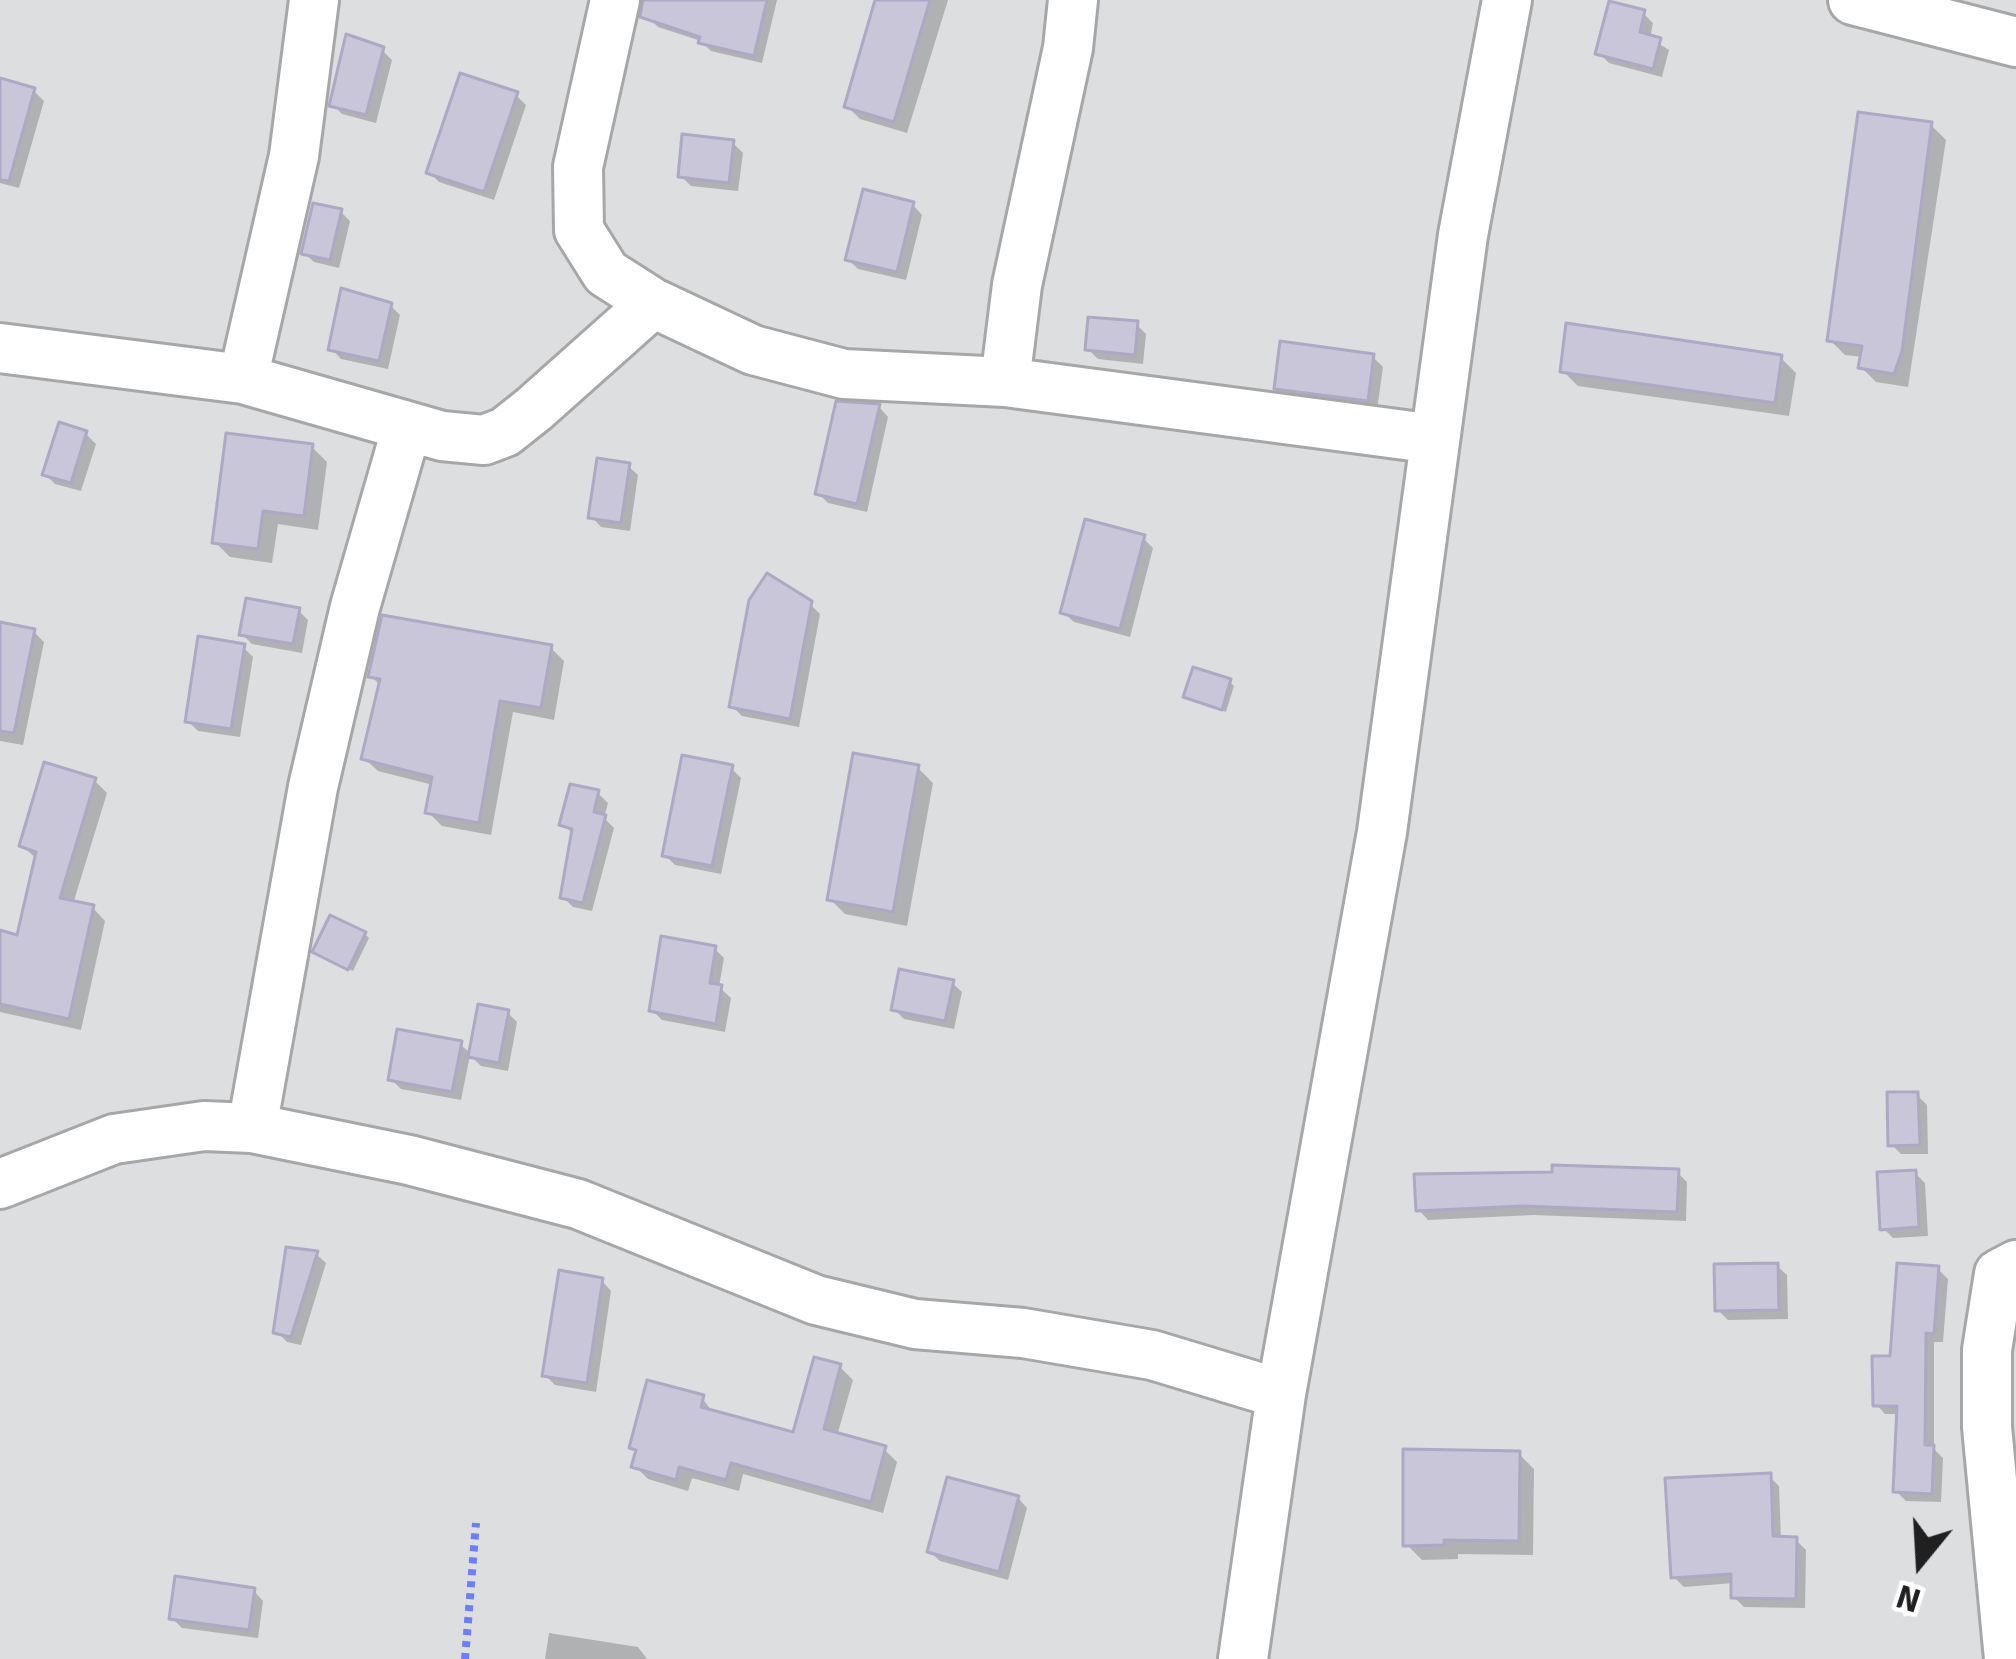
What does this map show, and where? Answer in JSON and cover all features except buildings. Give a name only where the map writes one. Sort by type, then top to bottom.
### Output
[{"type":"street","points":[[243,379],[294,155],[314,0]]},
{"type":"street","points":[[615,0],[578,167],[579,230],[606,273],[653,303],[753,350],[844,374],[1005,382],[1435,439]]},
{"type":"street","points":[[1005,382],[1017,285],[1068,48],[1073,0]]},
{"type":"street","points":[[1243,1659],[1280,1394],[1382,832],[1463,235],[1507,0]]},
{"type":"street","points":[[1852,0],[2016,42]]},
{"type":"street","points":[[0,348],[243,379],[407,427],[484,440],[505,432],[653,303]]},
{"type":"street","points":[[252,1128],[313,787],[355,607],[407,427]]},
{"type":"street","points":[[0,1184],[114,1139],[204,1126],[252,1128],[409,1160],[578,1204],[816,1300],[915,1324],[1024,1333],[1152,1355],[1280,1394]]},
{"type":"street","points":[[2009,1659],[1987,1427],[1987,1350],[1999,1274],[2016,1265]]},
{"type":"path","points":[[465,1659],[476,1523]]},
{"type":"shaded area","points":[[0,0],[2016,0],[2016,1659],[0,1659]]}]
